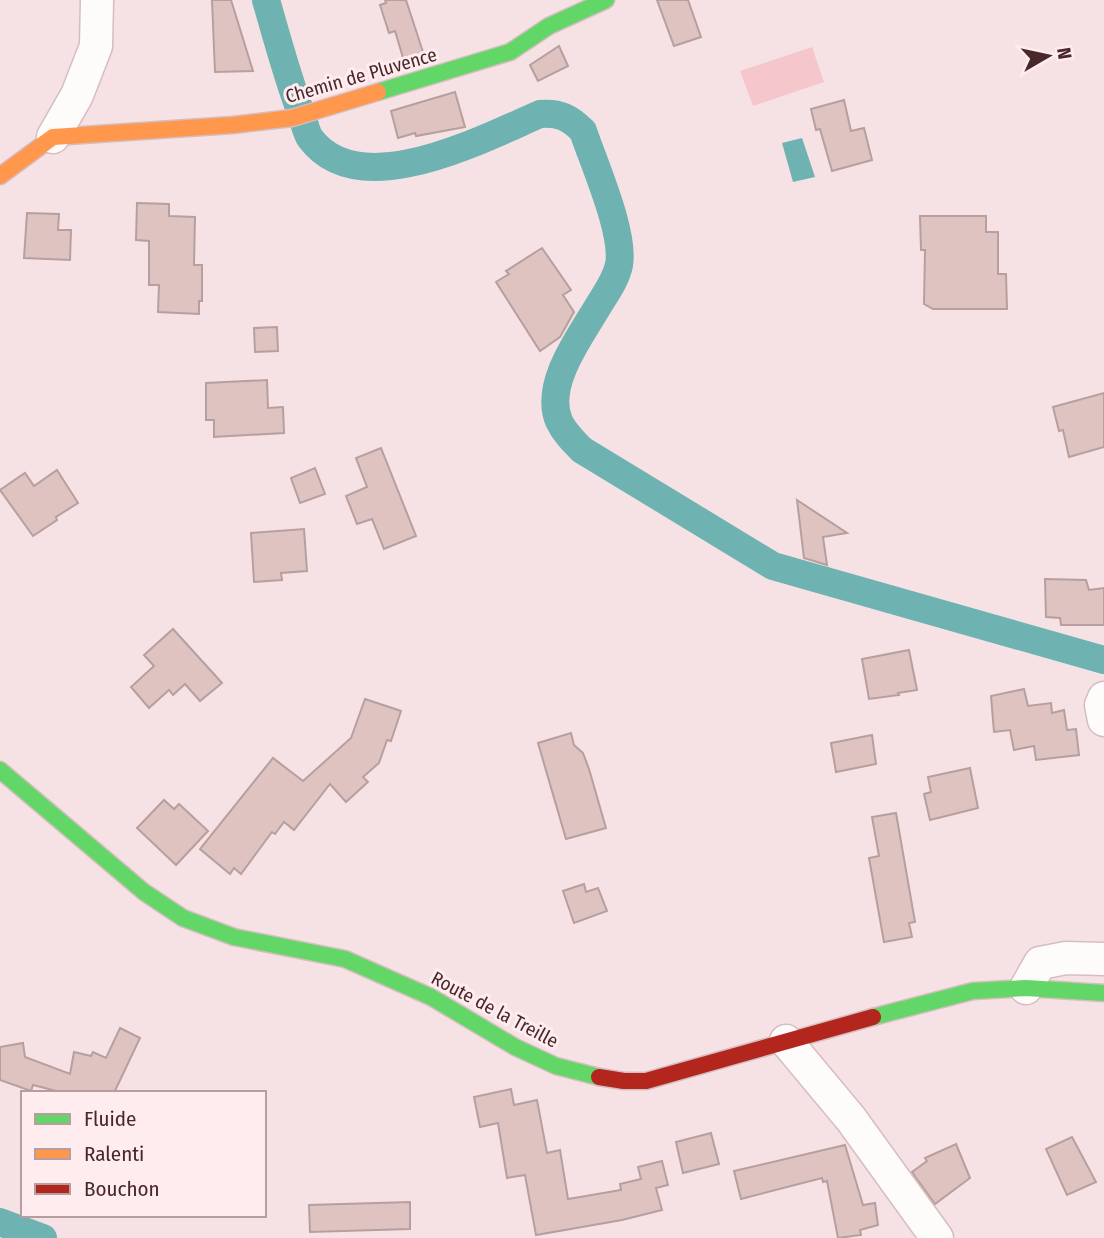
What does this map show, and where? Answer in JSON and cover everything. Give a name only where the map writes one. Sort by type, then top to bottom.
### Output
[{"type":"street","points":[[0,176],[53,137],[77,95],[96,46],[97,0]]},
{"type":"street","name":"Chemin de Pluvence","points":[[53,137],[233,125],[292,118],[510,52],[549,26],[606,0]]},
{"type":"street","points":[[1104,698],[1101,705],[1104,720]]},
{"type":"street","name":"Route de la Treille","points":[[0,770],[144,892],[183,918],[234,937],[345,959],[431,997],[515,1047],[556,1066],[593,1076],[646,1081],[947,996],[1026,988],[1104,993]]},
{"type":"street","points":[[1026,988],[1040,963],[1066,958],[1104,959]]},
{"type":"street","points":[[786,1041],[859,1130],[937,1238]]},
{"type":"shaded area","points":[[812,47],[824,82],[753,106],[740,71]]},
{"type":"water","points":[[802,138],[815,177],[793,182],[782,143]]},
{"type":"building","points":[[212,0],[231,0],[253,71],[215,72]]},
{"type":"building","points":[[385,0],[406,0],[424,55],[404,61],[395,31],[389,33],[380,5],[386,3]]},
{"type":"building","points":[[657,0],[688,0],[701,37],[674,46]]},
{"type":"building","points":[[559,46],[568,66],[538,81],[530,65]]},
{"type":"building","points":[[455,92],[465,127],[416,136],[415,133],[398,138],[391,111]]},
{"type":"building","points":[[844,100],[851,131],[864,128],[872,160],[832,171],[820,129],[816,130],[811,109]]},
{"type":"building","points":[[137,203],[169,204],[169,216],[195,217],[194,265],[202,265],[202,301],[199,301],[199,314],[158,312],[159,285],[149,285],[149,241],[136,240]]},
{"type":"building","points":[[27,213],[59,214],[58,230],[71,230],[70,260],[24,258]]},
{"type":"building","points":[[920,216],[986,216],[986,232],[998,232],[998,274],[1006,274],[1007,309],[933,309],[924,304],[925,250],[921,250]]},
{"type":"building","points":[[542,248],[571,290],[563,295],[574,312],[560,337],[540,351],[496,282],[509,274],[506,271]]},
{"type":"building","points":[[277,327],[278,351],[255,352],[254,328]]},
{"type":"building","points":[[267,380],[268,408],[283,407],[284,433],[214,437],[214,420],[206,420],[206,383]]},
{"type":"building","points":[[1104,393],[1104,447],[1069,457],[1063,430],[1059,431],[1053,407]]},
{"type":"building","points":[[381,448],[416,536],[384,549],[372,519],[357,524],[346,496],[367,487],[356,458]]},
{"type":"building","points":[[315,468],[325,494],[300,503],[291,478]]},
{"type":"building","points":[[57,470],[78,503],[33,536],[0,490],[25,473],[34,486]]},
{"type":"building","points":[[797,500],[847,533],[823,537],[827,565],[804,558]]},
{"type":"building","points":[[304,529],[307,571],[281,573],[282,580],[254,582],[251,533]]},
{"type":"building","points":[[1045,579],[1086,580],[1089,590],[1104,588],[1104,625],[1061,625],[1060,618],[1046,617]]},
{"type":"building","points":[[173,629],[222,683],[200,701],[185,684],[173,695],[169,690],[149,708],[131,687],[154,666],[144,655]]},
{"type":"building","points":[[909,650],[917,690],[869,699],[862,659]]},
{"type":"building","points":[[1024,689],[1028,706],[1051,703],[1052,713],[1064,710],[1067,730],[1076,729],[1079,755],[1036,760],[1034,746],[1014,750],[1010,730],[994,732],[991,696]]},
{"type":"building","points":[[365,699],[401,711],[391,741],[387,740],[379,763],[363,777],[368,782],[346,802],[330,784],[294,830],[284,822],[275,834],[272,832],[241,874],[234,868],[230,874],[200,849],[273,758],[303,781],[351,738]]},
{"type":"building","points":[[571,733],[574,745],[583,753],[589,769],[606,828],[566,839],[538,743]]},
{"type":"building","points":[[872,735],[876,764],[836,772],[831,743]]},
{"type":"building","points":[[970,768],[978,808],[930,820],[924,794],[931,792],[928,777]]},
{"type":"building","points":[[164,800],[174,809],[179,804],[208,831],[176,865],[137,828]]},
{"type":"building","points":[[896,813],[915,922],[909,923],[912,937],[884,942],[869,858],[879,856],[872,817]]},
{"type":"building","points":[[584,884],[586,892],[598,888],[607,911],[574,923],[563,891]]},
{"type":"building","points":[[120,1028],[140,1038],[115,1091],[56,1091],[33,1085],[31,1091],[0,1080],[0,1047],[23,1043],[25,1057],[70,1074],[74,1052],[91,1056],[93,1052],[106,1058]]},
{"type":"building","points":[[511,1089],[514,1105],[537,1100],[547,1153],[560,1150],[568,1199],[621,1190],[620,1184],[641,1179],[638,1167],[662,1161],[668,1185],[656,1188],[662,1210],[536,1235],[525,1175],[507,1178],[498,1123],[480,1127],[474,1097]]},
{"type":"building","points":[[711,1133],[719,1164],[683,1173],[676,1142]]},
{"type":"building","points":[[1072,1137],[1096,1182],[1067,1195],[1046,1149]]},
{"type":"building","points":[[956,1144],[970,1178],[935,1204],[912,1172],[927,1161],[925,1158]]},
{"type":"building","points":[[845,1145],[863,1205],[875,1203],[878,1225],[860,1230],[861,1235],[838,1238],[827,1181],[823,1182],[822,1178],[741,1199],[734,1171]]},
{"type":"building","points":[[410,1202],[410,1229],[310,1232],[309,1205]]},
{"type":"waterway","points":[[266,0],[307,133],[332,157],[359,166],[390,166],[422,160],[456,150],[540,114],[564,117],[583,131],[613,217],[620,251],[614,280],[575,344],[556,391],[555,407],[559,421],[582,450],[773,566],[1104,660]]},
{"type":"waterway","points":[[0,1222],[43,1238]]},
{"type":"traffic: fast","points":[[378,92],[510,52],[549,26],[606,0]]},
{"type":"traffic: fast","points":[[0,770],[144,892],[183,918],[234,937],[345,959],[431,997],[515,1047],[556,1066],[599,1077]]},
{"type":"traffic: fast","points":[[873,1017],[973,991],[1026,988],[1104,993]]},
{"type":"traffic: slow","points":[[0,176],[53,137],[233,125],[292,118],[378,92]]},
{"type":"traffic: jam","points":[[599,1077],[646,1081],[873,1017]]}]
